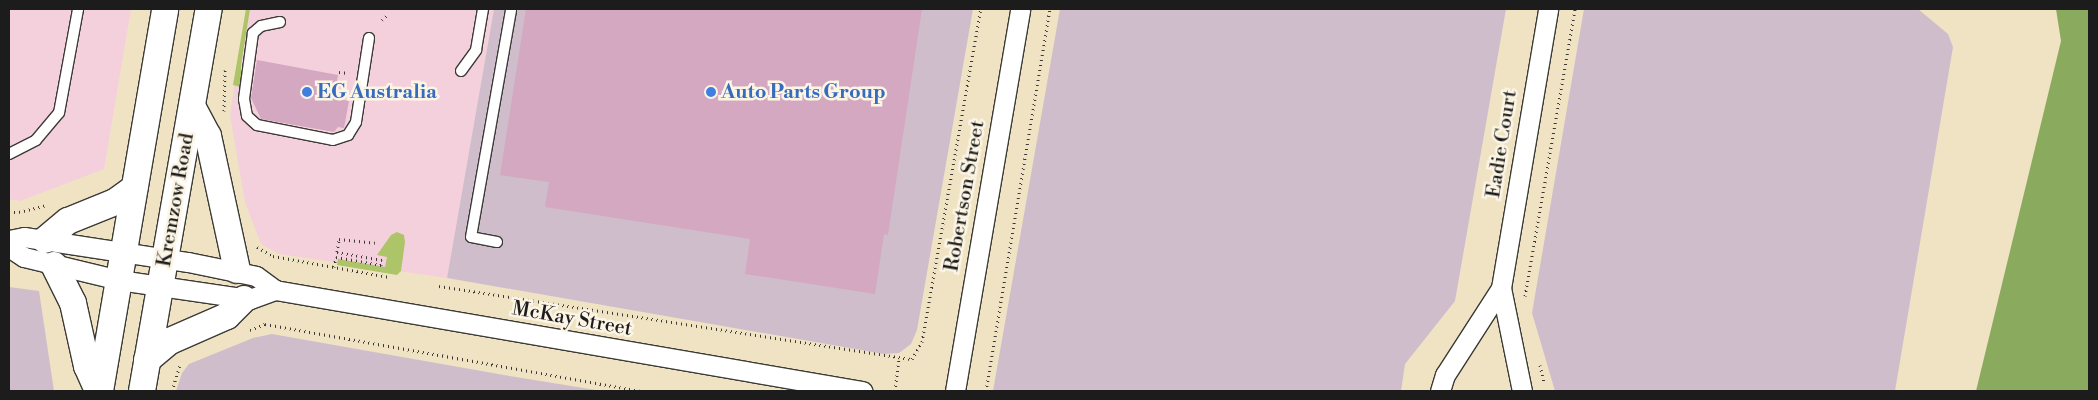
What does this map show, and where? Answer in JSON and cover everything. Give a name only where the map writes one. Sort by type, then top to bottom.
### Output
[{"type":"street","points":[[99,391],[120,280],[165,9]]},
{"type":"street","name":"Kremzow Road","points":[[142,391],[209,9]]},
{"type":"street","name":"Robertson Street","points":[[955,391],[1020,9]]},
{"type":"street","name":"Eadie Court","points":[[1522,391],[1501,288],[1548,9]]},
{"type":"street","points":[[192,106],[208,136],[237,270]]},
{"type":"street","points":[[45,240],[68,221],[115,202],[134,188]]},
{"type":"street","name":"McKay Street","points":[[9,240],[24,237],[237,270],[256,276],[275,290]]},
{"type":"street","name":"McKay Street","points":[[9,247],[24,257],[120,280],[244,298],[275,290],[862,391]]},
{"type":"street","points":[[54,265],[73,303],[87,366],[99,391]]},
{"type":"street","name":"Eadie Court","points":[[1440,391],[1445,375],[1501,288]]},
{"type":"street","points":[[148,360],[170,341],[227,316],[244,298]]},
{"type":"lane","points":[[9,154],[36,140],[59,113],[78,9]]},
{"type":"lane","points":[[461,71],[476,50],[483,9]]},
{"type":"lane","points":[[497,242],[471,237],[511,9]]},
{"type":"lane","points":[[280,22],[261,26],[253,33],[244,99],[247,116],[257,125],[333,140],[348,135],[356,122],[369,38]]},
{"type":"path","points":[[439,286],[912,359],[922,342],[981,9]]},
{"type":"path","points":[[986,391],[1050,9]]},
{"type":"path","points":[[1524,306],[1575,9]]},
{"type":"path","points":[[382,20],[388,14]]},
{"type":"path","points":[[224,113],[225,64]]},
{"type":"path","points":[[9,212],[19,212],[52,204]]},
{"type":"path","points":[[334,267],[336,257],[382,264],[382,260],[337,252],[339,239],[375,243]]},
{"type":"path","points":[[254,244],[273,256],[390,277]]},
{"type":"path","points":[[246,331],[265,324],[642,391]]},
{"type":"path","points":[[894,391],[900,357]]},
{"type":"path","points":[[1539,359],[1544,391]]},
{"type":"path","points":[[172,391],[181,361]]},
{"type":"shaded area","points":[[9,9],[131,9],[104,169],[20,201],[9,199]]},
{"type":"shaded area","points":[[246,9],[494,9],[447,278],[279,254],[261,244],[245,202],[230,115]]},
{"type":"shaded area","points":[[494,9],[973,9],[917,330],[911,344],[899,353],[884,354],[447,278]]},
{"type":"shaded area","points":[[1060,9],[1506,9],[1455,301],[1405,364],[1401,391],[993,391]]},
{"type":"shaded area","points":[[1584,9],[1918,9],[1948,34],[1953,47],[1895,391],[1555,391],[1532,313]]},
{"type":"shaded area","points":[[9,287],[39,291],[54,391],[9,391]]},
{"type":"shaded area","points":[[272,334],[602,391],[176,391],[182,373],[189,364],[253,338]]},
{"type":"green space","points":[[246,9],[250,9],[241,65],[241,87],[233,85]]},
{"type":"green space","points":[[2056,9],[2089,9],[2089,391],[1976,391],[2061,41]]},
{"type":"green space","points":[[397,232],[404,235],[405,242],[401,271],[397,275],[337,265],[338,259],[385,267],[387,257],[377,255],[391,235]]},
{"type":"building","name":"Auto Parts Group","points":[[526,9],[922,9],[888,235],[884,234],[875,294],[745,274],[750,239],[545,207],[549,182],[500,175]]},
{"type":"building","points":[[257,60],[338,75],[334,98],[349,101],[344,128],[338,127],[334,132],[261,119],[251,98]]},
{"type":"place","name":"EG Australia","points":[[307,92]]},
{"type":"place","name":"Auto Parts Group","points":[[711,92]]}]
